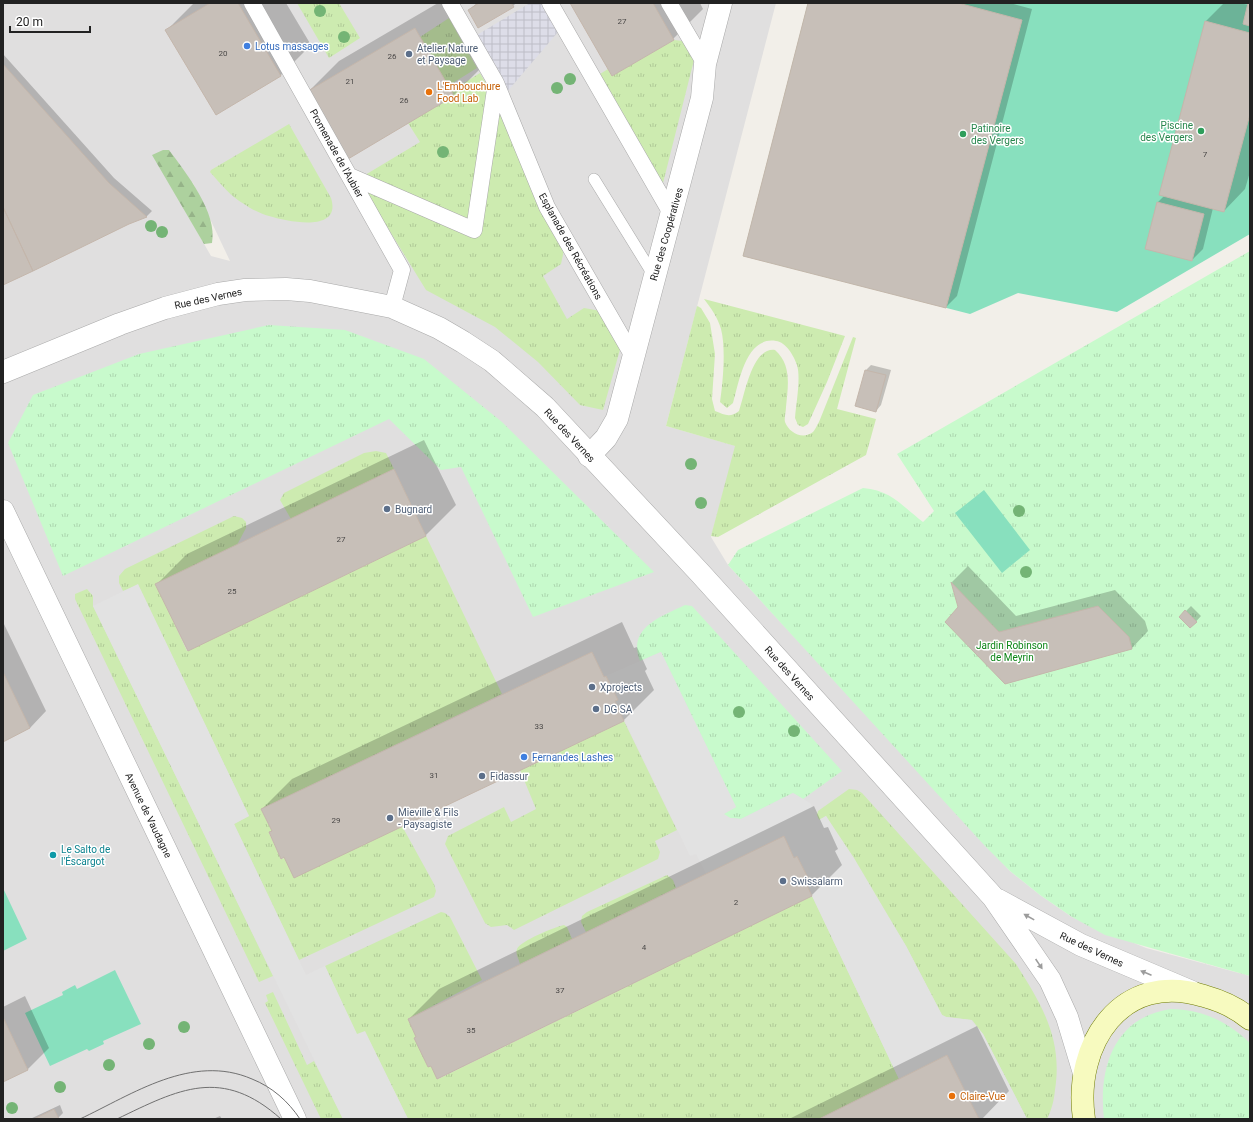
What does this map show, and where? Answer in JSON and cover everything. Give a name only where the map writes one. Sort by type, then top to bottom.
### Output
[{"type":"main road","points":[[1081,1116],[1084,1073],[1090,1054],[1108,1021],[1131,1000],[1157,991],[1176,990],[1195,993],[1246,1013]]},
{"type":"street","name":"Promenade de l'Aubier","points":[[252,3],[402,270],[392,307]]},
{"type":"street","name":"Esplanade des Récréations","points":[[450,3],[496,83],[547,207],[634,358]]},
{"type":"street","points":[[550,3],[672,214]]},
{"type":"street","points":[[670,3],[705,64]]},
{"type":"street","name":"Rue des Coopératives","points":[[589,456],[606,438],[617,419],[702,98],[705,64],[721,3]]},
{"type":"street","points":[[350,176],[474,230],[496,83]]},
{"type":"street","name":"Rue des Vernes","points":[[3,372],[120,324],[165,308],[218,294],[245,290],[286,289],[336,295],[392,307],[440,328],[492,361],[545,407],[694,568],[993,897],[1050,980],[1067,1017],[1084,1073]]},
{"type":"street","name":"Avenue de Vaudagne","points":[[3,512],[295,1119]]},
{"type":"street","name":"Rue des Vernes","points":[[993,897],[1081,946],[1195,993]]},
{"type":"lane","points":[[594,179],[654,276]]},
{"type":"shaded area","points":[[3,3],[776,3],[666,426],[736,446],[711,537],[728,565],[1010,871],[1040,895],[1072,917],[1146,948],[1250,976],[1250,1119],[3,1119]],"holes":[[[153,155],[193,183],[230,261],[211,256]]]},
{"type":"shaded area","points":[[530,3],[541,3],[558,32],[507,92],[477,35]]},
{"type":"shaded area","points":[[138,584],[249,816],[234,824],[306,975],[325,966],[357,1034],[365,1031],[408,1119],[343,1119],[93,606]]},
{"type":"shaded area","points":[[661,652],[736,807],[724,814],[730,818],[741,819],[793,793],[810,803],[819,820],[826,816],[854,858],[906,946],[942,1015],[946,1017],[971,1020],[983,1034],[1027,1119],[979,1119],[899,1079],[805,881],[808,879],[798,856],[794,858],[784,836],[706,873],[696,854],[690,856],[615,701],[617,699],[606,676]]},
{"type":"green space","points":[[297,3],[339,3],[360,38],[329,58]]},
{"type":"green space","name":"Patinoire des Vergers","points":[[808,3],[1250,3],[1250,234],[1117,312],[1018,293],[970,314],[743,256]]},
{"type":"green space","points":[[449,18],[477,68],[448,86],[420,37]]},
{"type":"green space","points":[[674,40],[683,41],[694,60],[663,183],[600,74],[608,69],[612,76]]},
{"type":"green space","points":[[480,73],[494,98],[564,250],[561,264],[543,276],[567,319],[584,308],[601,311],[621,346],[603,410],[580,405],[538,362],[495,327],[426,290],[362,186],[365,175],[420,142],[408,123],[454,96],[451,91]]},
{"type":"green space","points":[[289,124],[331,198],[332,209],[329,216],[321,221],[289,221],[259,213],[235,198],[210,172]]},
{"type":"green space","points":[[163,150],[169,150],[192,182],[206,206],[213,231],[212,243],[204,244],[152,155]]},
{"type":"green space","name":"Jardin Robinson de Meyrin","points":[[1250,251],[1250,976],[1105,935],[1072,917],[1040,895],[1010,871],[985,846],[728,565],[738,550],[863,488],[873,489],[889,495],[923,522],[934,511],[897,454]]},
{"type":"green space","points":[[704,299],[845,336],[827,382],[808,424],[803,427],[798,425],[795,418],[799,377],[796,361],[783,344],[776,341],[766,341],[757,346],[751,353],[741,373],[733,403],[727,408],[720,402],[724,365],[723,337],[718,321]]},
{"type":"green space","points":[[697,306],[701,308],[710,323],[715,354],[712,399],[715,411],[725,415],[733,415],[739,411],[747,383],[755,364],[767,351],[775,350],[784,362],[788,376],[785,422],[793,432],[797,434],[805,435],[813,432],[819,422],[853,337],[856,338],[837,409],[876,419],[866,455],[718,537],[711,536],[735,446],[666,426]]},
{"type":"green space","points":[[269,325],[345,330],[424,359],[502,422],[654,572],[533,617],[461,467],[441,470],[389,419],[63,576],[8,443],[33,395],[139,354]]},
{"type":"green space","points":[[376,451],[386,453],[394,469],[291,519],[280,500],[284,493],[364,453]]},
{"type":"green space","points":[[984,490],[1030,550],[1002,573],[955,513]]},
{"type":"green space","points":[[234,516],[242,518],[246,522],[246,528],[237,545],[156,584],[187,651],[426,536],[502,694],[261,809],[272,831],[269,833],[281,859],[402,826],[434,884],[436,891],[434,897],[299,960],[234,824],[249,816],[138,585],[123,591],[119,583],[119,576],[125,569]]},
{"type":"green space","points":[[87,589],[93,596],[93,606],[273,976],[259,982],[75,599],[75,594]]},
{"type":"green space","points":[[685,605],[692,606],[842,771],[803,799],[793,793],[741,819],[730,818],[723,814],[736,807],[661,652],[640,661],[637,650],[638,640],[648,625],[656,619]]},
{"type":"green space","points":[[624,721],[677,830],[655,841],[660,852],[658,859],[514,930],[507,925],[491,927],[485,923],[445,844],[448,836],[504,807],[511,822],[536,809],[520,770]]},
{"type":"green space","points":[[849,789],[857,790],[862,793],[1016,964],[1034,994],[1048,1023],[1056,1055],[1057,1072],[1055,1094],[1047,1119],[1027,1119],[983,1034],[972,1020],[946,1017],[942,1015],[906,946],[826,816],[819,820],[817,815],[818,811]]},
{"type":"green space","points":[[667,875],[673,880],[676,888],[586,932],[581,922],[582,916],[587,912]]},
{"type":"green space","points":[[3,888],[27,939],[3,951]]},
{"type":"green space","points":[[812,896],[899,1079],[819,1119],[408,1119],[365,1032],[357,1035],[325,966],[441,912],[450,917],[482,980],[408,1019],[416,1037],[414,1038],[428,1067],[431,1066],[438,1079]]},
{"type":"green space","points":[[564,925],[567,927],[572,939],[520,964],[516,953],[517,949],[524,942],[553,928]]},
{"type":"green space","points":[[115,970],[141,1024],[103,1041],[104,1044],[89,1051],[87,1049],[50,1066],[25,1013],[63,995],[62,992],[75,985],[77,989]]},
{"type":"green space","points":[[273,992],[307,1065],[314,1061],[343,1119],[321,1119],[265,1003],[268,1001],[266,995]]},
{"type":"green space","points":[[1171,1009],[1204,1014],[1214,1018],[1241,1035],[1250,1043],[1250,1119],[1104,1119],[1104,1081],[1114,1048],[1123,1034],[1136,1022],[1152,1014]]},
{"type":"building","points":[[210,3],[238,3],[281,76],[216,115],[165,30]]},
{"type":"building","points":[[479,3],[511,3],[514,7],[478,28],[468,10]]},
{"type":"building","points":[[570,3],[653,3],[674,40],[612,76]]},
{"type":"building","name":"Patinoire des Vergers","points":[[808,3],[958,3],[1022,20],[946,308],[743,256]]},
{"type":"building","points":[[1248,3],[1250,3],[1250,26],[1243,24]]},
{"type":"building","points":[[1205,21],[1250,33],[1250,114],[1224,212],[1159,195]]},
{"type":"building","points":[[415,28],[454,96],[348,159],[308,91]]},
{"type":"building","points":[[3,64],[109,183],[147,217],[129,224],[33,271],[3,207]]},
{"type":"building","points":[[1157,202],[1204,214],[1192,261],[1145,249]]},
{"type":"building","points":[[3,207],[33,271],[3,285]]},
{"type":"building","points":[[865,370],[886,375],[876,412],[855,406]]},
{"type":"building","points":[[394,469],[426,536],[188,651],[155,584]]},
{"type":"building","points":[[951,582],[999,632],[1098,606],[1129,637],[1132,649],[1005,684],[945,622],[958,607]]},
{"type":"building","points":[[1185,610],[1197,622],[1190,628],[1179,617]]},
{"type":"building","points":[[592,652],[604,677],[606,676],[618,700],[615,701],[624,721],[294,878],[284,857],[281,859],[269,832],[272,831],[261,809]]},
{"type":"building","points":[[3,672],[30,728],[3,742]]},
{"type":"building","points":[[784,836],[794,858],[797,856],[809,880],[805,881],[812,896],[437,1079],[431,1066],[428,1067],[414,1038],[416,1037],[408,1019]]},
{"type":"building","points":[[3,1017],[28,1070],[3,1082]]},
{"type":"building","points":[[947,1055],[979,1119],[819,1119]]},
{"type":"building","points":[[54,1109],[59,1119],[34,1119]]},
{"type":"tram line","points":[[80,1119],[163,1080],[185,1074],[207,1071],[230,1072],[259,1082],[279,1095],[300,1119]]},
{"type":"tram line","points":[[117,1119],[160,1099],[200,1088],[220,1088],[239,1092],[260,1103],[281,1119]]},
{"type":"place","name":"Lotus massages","points":[[247,46]]},
{"type":"place","name":"Atelier Nature et Paysage","points":[[409,54]]},
{"type":"place","name":"L'Embouchure Food Lab","points":[[429,92]]},
{"type":"place","name":"Piscine des Vergers","points":[[1201,131]]},
{"type":"place","name":"Patinoire des Vergers","points":[[963,134]]},
{"type":"place","name":"Bugnard","points":[[387,509]]},
{"type":"place","name":"Xprojects","points":[[592,687]]},
{"type":"place","name":"DG SA","points":[[596,709]]},
{"type":"place","name":"Fernandes Lashes","points":[[524,757]]},
{"type":"place","name":"Fidassur","points":[[482,776]]},
{"type":"place","name":"Mieville & Fils - Paysagiste","points":[[390,818]]},
{"type":"place","name":"Le Salto de l'Éscargot","points":[[53,855]]},
{"type":"place","name":"Swissalarm","points":[[783,881]]},
{"type":"place","name":"Claire-Vue","points":[[952,1096]]}]
